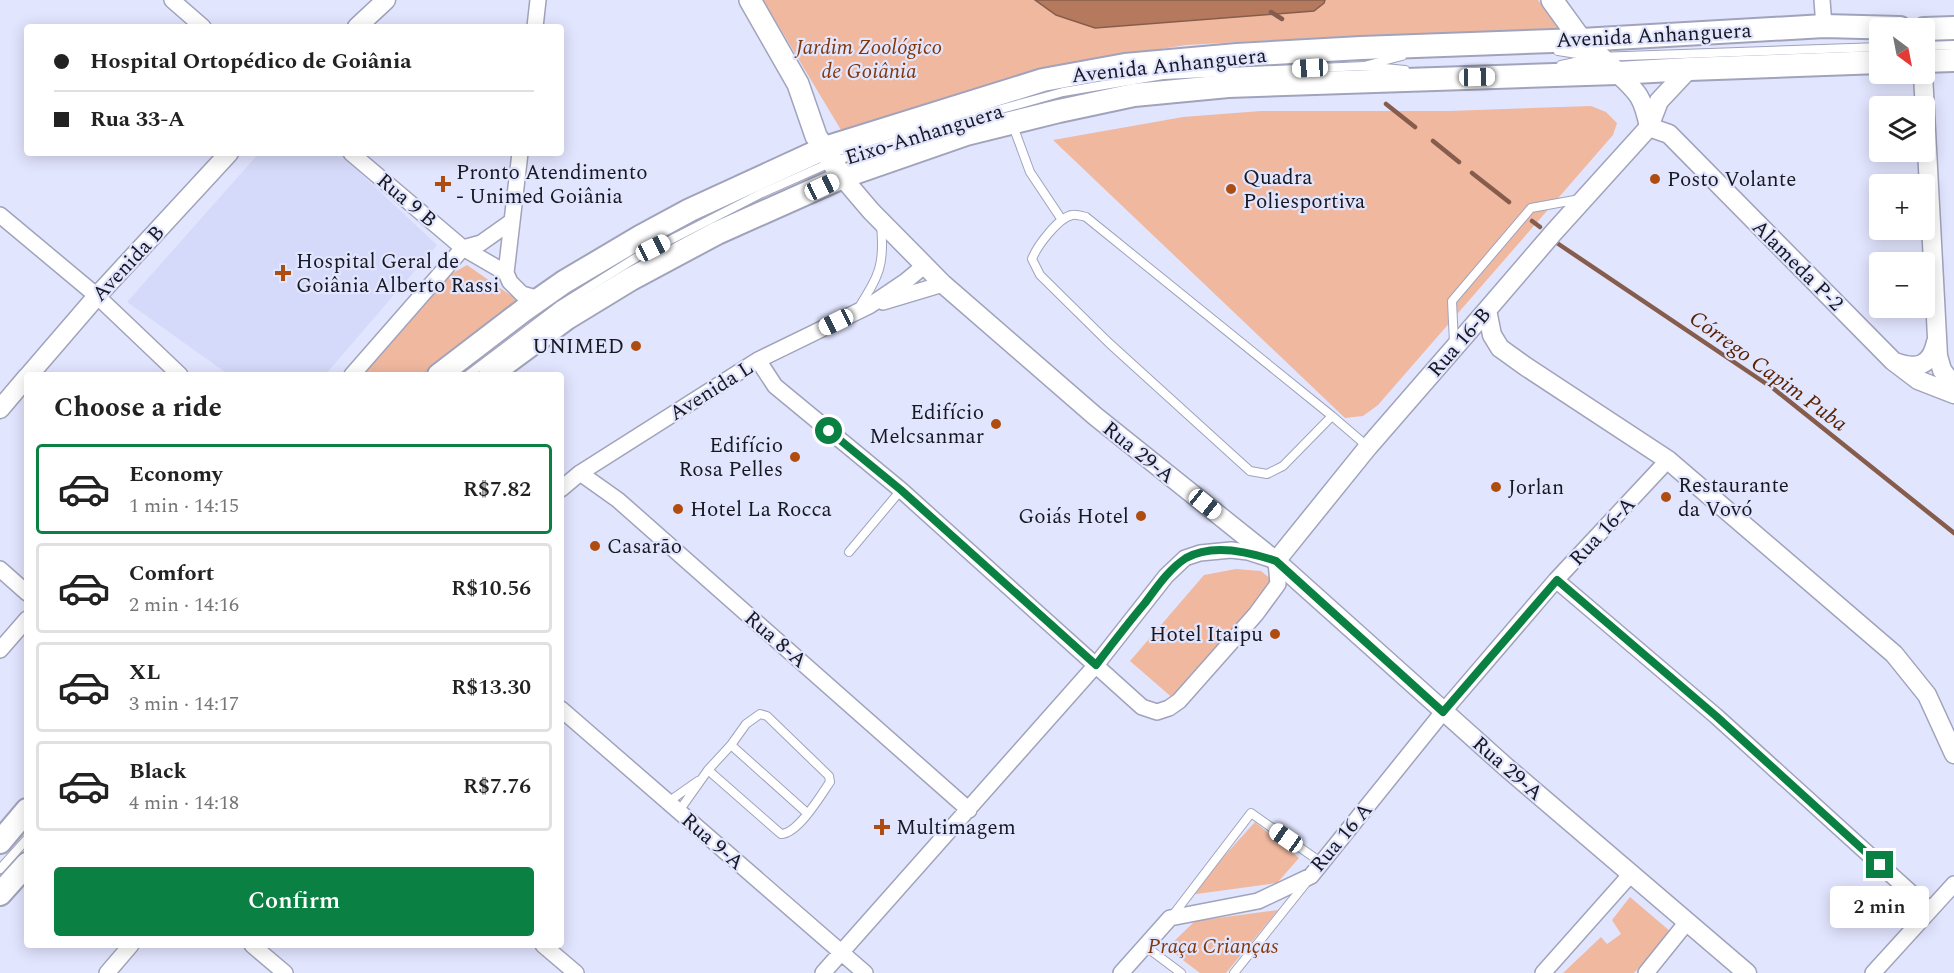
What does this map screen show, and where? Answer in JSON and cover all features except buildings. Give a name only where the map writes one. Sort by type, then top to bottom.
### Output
[{"type":"main road","points":[[750,0],[798,84],[816,136],[833,163]]},
{"type":"main road","points":[[1552,0],[1581,40],[1617,73]]},
{"type":"main road","name":"Avenida Anhanguera","points":[[494,372],[567,318],[631,279],[717,233],[833,163],[1042,80],[1125,65],[1237,55],[1350,48],[1581,40],[1824,26],[1869,27]]},
{"type":"main road","points":[[1935,29],[1954,28]]},
{"type":"main road","points":[[1935,61],[1954,60]]},
{"type":"main road","name":"Avenida Anhanguera","points":[[443,372],[528,301],[640,237],[754,179],[966,134],[1134,95],[1228,86],[1869,62]]},
{"type":"main road","points":[[0,842],[24,814]]},
{"type":"main road","points":[[0,894],[24,867]]},
{"type":"street","points":[[172,0],[200,24]]},
{"type":"street","points":[[360,24],[386,0]]},
{"type":"street","points":[[535,24],[538,0]]},
{"type":"street","points":[[1822,0],[1824,26]]},
{"type":"street","name":"Rua 16-B","points":[[1276,561],[1368,447],[1584,198],[1649,127],[1659,101],[1689,69]]},
{"type":"street","points":[[1617,73],[1639,94],[1649,127]]},
{"type":"street","points":[[1924,84],[1939,364],[1954,386]]},
{"type":"street","name":"Alameda P-2","points":[[1649,127],[1668,134],[1893,361],[1918,380],[1954,394]]},
{"type":"street","name":"Avenida B","points":[[31,372],[97,296],[226,156]]},
{"type":"street","name":"Rua 9 B","points":[[355,156],[463,248],[506,273]]},
{"type":"street","points":[[520,156],[506,273],[510,282],[528,301]]},
{"type":"street","name":"Rua 29-A","points":[[833,163],[881,221],[944,284],[1095,417],[1276,561],[1443,712],[1747,973]]},
{"type":"street","points":[[0,215],[97,296],[177,372]]},
{"type":"street","points":[[355,372],[463,248],[481,243],[512,221]]},
{"type":"street","name":"Avenida L","points":[[564,486],[580,473],[758,360],[862,309],[906,281],[925,265]]},
{"type":"street","name":"Avenida L","points":[[862,309],[944,284]]},
{"type":"street","points":[[1487,310],[1492,335],[1500,348],[1668,460],[1894,654],[1927,695],[1954,754]]},
{"type":"street","points":[[1893,361],[1908,366],[1921,365],[1931,358],[1937,339]]},
{"type":"street","points":[[758,360],[775,386],[901,490],[1096,665],[1142,706],[1157,712],[1179,701],[1256,614],[1278,584],[1276,561],[1248,552],[1232,550],[1200,553],[1185,558],[1166,576],[1096,665],[823,973]]},
{"type":"street","name":"Avenida B","points":[[0,409],[24,381]]},
{"type":"street","name":"Rua 16-A","points":[[1443,712],[1557,580],[1668,460]]},
{"type":"street","name":"Rua 8-A","points":[[580,473],[618,500],[969,810]]},
{"type":"street","points":[[0,569],[24,590]]},
{"type":"street","points":[[1557,580],[1716,716],[1930,910]]},
{"type":"street","points":[[0,650],[24,622]]},
{"type":"street","name":"Rua 9-A","points":[[564,712],[865,973]]},
{"type":"street","name":"Rua 16 A","points":[[1170,918],[1258,902],[1311,876],[1443,712]]},
{"type":"street","points":[[1543,973],[1631,874]]},
{"type":"street","points":[[1873,973],[1954,884]]},
{"type":"street","points":[[1121,973],[1170,918]]},
{"type":"street","points":[[1646,973],[1687,922]]},
{"type":"street","points":[[107,973],[128,948]]},
{"type":"street","points":[[256,948],[285,973]]},
{"type":"street","points":[[547,948],[576,973]]},
{"type":"lane","points":[[1935,46],[1954,45]]},
{"type":"lane","points":[[1551,65],[1562,65],[1598,57],[1869,47]]},
{"type":"lane","points":[[1551,51],[1598,57]]},
{"type":"lane","name":"Eixo-Anhanguera","points":[[1364,66],[1405,55],[1449,54]]},
{"type":"lane","name":"Eixo-Anhanguera","points":[[472,372],[559,306],[637,256],[762,193],[833,163],[969,118],[1063,92],[1163,75],[1364,66],[1417,70]]},
{"type":"lane","points":[[1011,122],[1030,172],[1062,219]]},
{"type":"lane","points":[[1455,347],[1452,301],[1531,208],[1584,198]]},
{"type":"lane","points":[[1332,416],[1282,466],[1267,474],[1250,471],[1109,343],[1040,275],[1032,259],[1036,249],[1062,219],[1073,215],[1086,217],[1332,416],[1368,447]]},
{"type":"lane","points":[[862,309],[881,265],[883,254],[881,221]]},
{"type":"lane","points":[[849,552],[901,490]]},
{"type":"lane","points":[[674,806],[702,779],[708,770],[731,745],[746,724],[760,714],[767,717],[829,776],[830,782],[791,832],[781,834],[708,770]]},
{"type":"lane","points":[[731,745],[807,813]]},
{"type":"lane","points":[[674,806],[702,779]]},
{"type":"lane","points":[[1170,918],[1251,813],[1322,863]]},
{"type":"lane","points":[[0,869],[24,842]]},
{"type":"lane","points":[[1233,973],[1311,876]]},
{"type":"lane","points":[[1145,946],[1181,973]]},
{"type":"shaded area","points":[[1035,0],[1325,0],[1314,11],[1095,28],[1056,15]]},
{"type":"shaded area","name":"Hospital Geral de Goiânia Alberto Rassi","points":[[256,156],[342,156],[437,245],[328,372],[225,372],[127,302]]},
{"type":"green space","name":"Jardim Zoológico de Goiânia","points":[[763,0],[1538,0],[1566,36],[1353,36],[1186,45],[1044,67],[841,130]]},
{"type":"green space","points":[[1591,106],[1606,112],[1617,123],[1613,135],[1378,405],[1363,416],[1345,418],[1053,140],[1183,117],[1261,111],[1449,111]]},
{"type":"green space","points":[[467,265],[523,304],[443,372],[359,372],[439,281]]},
{"type":"green space","points":[[1236,569],[1261,571],[1277,584],[1175,700],[1130,661],[1204,575]]},
{"type":"green space","name":"Praça Crianças","points":[[1255,822],[1299,858],[1277,883],[1189,895]]},
{"type":"green space","points":[[1630,897],[1671,932],[1634,973],[1563,973],[1601,937],[1607,944],[1621,934],[1612,920]]},
{"type":"green space","name":"Praça Crianças","points":[[1278,910],[1226,973],[1200,973],[1167,948],[1195,921]]},
{"type":"waterway","name":"Córrego Capim Puba","points":[[1271,12],[1282,19]]},
{"type":"waterway","name":"Córrego Capim Puba","points":[[1386,104],[1415,127]]},
{"type":"waterway","name":"Córrego Capim Puba","points":[[1433,141],[1459,162]]},
{"type":"waterway","name":"Córrego Capim Puba","points":[[1472,173],[1509,202]]},
{"type":"waterway","name":"Córrego Capim Puba","points":[[1532,221],[1540,227]]},
{"type":"waterway","name":"Córrego Capim Puba","points":[[1557,243],[1774,389],[1954,533]]},
{"type":"place","name":"Posto Volante","points":[[1655,179]]},
{"type":"place","name":"Pronto Atendimento - Unimed Goiânia","points":[[443,184]]},
{"type":"place","name":"Quadra Poliesportiva","points":[[1231,189]]},
{"type":"place","name":"Hospital Geral de Goiânia Alberto Rassi","points":[[283,273]]},
{"type":"place","name":"UNIMED","points":[[636,346]]},
{"type":"place","name":"Edifício Melcsanmar","points":[[996,424]]},
{"type":"place","name":"Edifício Rosa Pelles","points":[[795,457]]},
{"type":"place","name":"Jorlan","points":[[1496,487]]},
{"type":"place","name":"Restaurante da Vovó","points":[[1666,497]]},
{"type":"place","name":"Hotel La Rocca","points":[[678,509]]},
{"type":"place","name":"Goiás Hotel","points":[[1141,516]]},
{"type":"place","name":"Casarão","points":[[595,546]]},
{"type":"place","name":"Hotel Itaipu","points":[[1275,634]]},
{"type":"place","name":"Multimagem","points":[[882,827]]},
{"type":"route","points":[[829,431],[901,490],[1096,665],[1166,576],[1185,558],[1200,553],[1232,550],[1248,552],[1276,561],[1443,712],[1557,580],[1716,716],[1880,865]]}]
